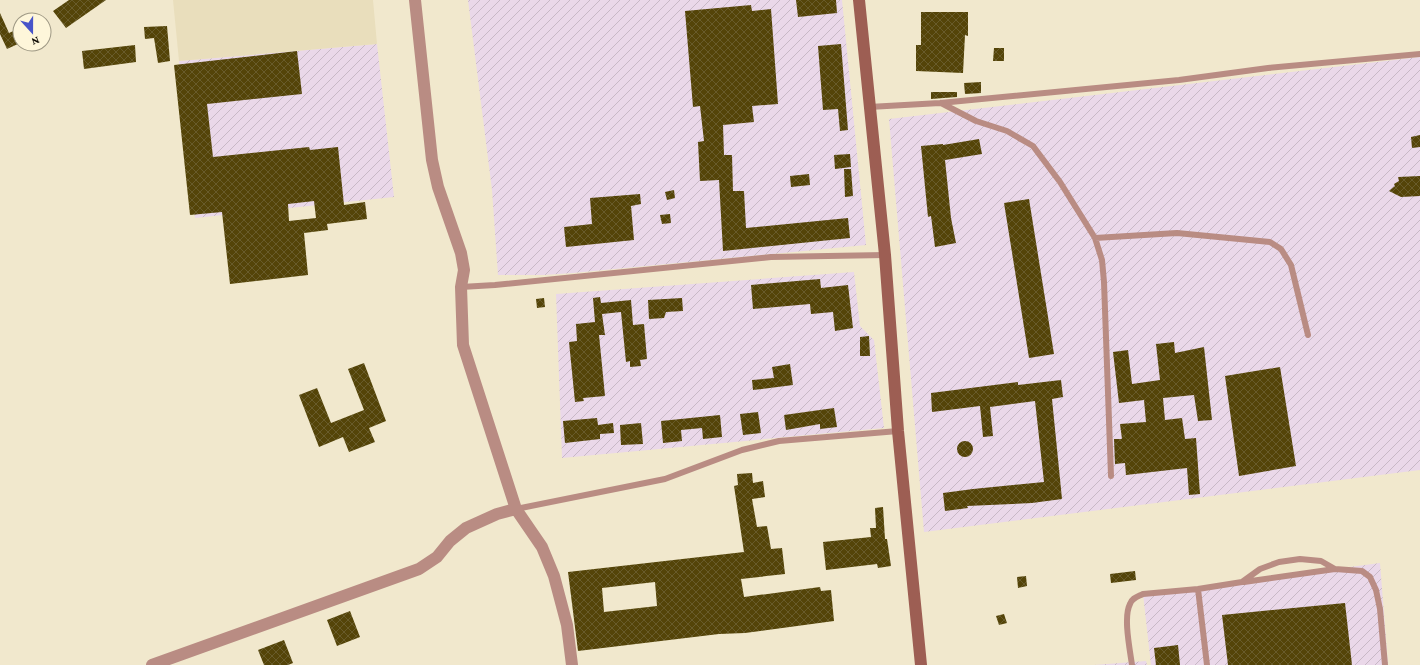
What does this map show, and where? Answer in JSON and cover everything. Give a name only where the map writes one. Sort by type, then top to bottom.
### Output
[{"type":"street","points":[[416,0],[432,160],[438,187],[461,253],[464,270],[461,287],[463,345],[516,509],[542,547],[554,576],[567,625],[572,665]]},
{"type":"street","points":[[859,0],[885,255],[898,431],[921,665]]},
{"type":"street","points":[[152,665],[419,569],[437,557],[450,541],[466,528],[491,517],[516,509]]},
{"type":"lane","points":[[869,107],[940,103],[1179,80],[1268,68],[1420,54]]},
{"type":"lane","points":[[940,103],[976,121],[1007,131],[1033,146],[1060,182],[1095,238],[1102,260],[1104,282],[1111,476]]},
{"type":"lane","points":[[1095,238],[1176,233],[1270,242],[1280,249],[1291,265],[1308,335]]},
{"type":"lane","points":[[461,287],[495,285],[771,257],[885,255]]},
{"type":"lane","points":[[516,509],[665,479],[742,450],[779,441],[898,431]]},
{"type":"lane","points":[[1242,582],[1260,569],[1279,562],[1300,559],[1321,562],[1335,568]]},
{"type":"lane","points":[[1132,665],[1128,625],[1130,602],[1142,594],[1198,589],[1335,568],[1362,571],[1370,577],[1376,590],[1380,609],[1385,665]]},
{"type":"lane","points":[[1198,589],[1207,665]]},
{"type":"shaded area","points":[[173,0],[373,0],[377,44],[179,61]]},
{"type":"shaded area","points":[[468,0],[842,0],[866,245],[573,273],[544,275],[498,275],[492,190]]},
{"type":"shaded area","points":[[377,44],[394,197],[195,218],[179,61]]},
{"type":"shaded area","points":[[1420,57],[1420,470],[924,532],[889,119]]},
{"type":"shaded area","points":[[854,272],[860,326],[874,340],[884,428],[562,458],[556,294]]},
{"type":"shaded area","points":[[1380,563],[1388,665],[1151,665],[1143,594]]},
{"type":"shaded area","points":[[1146,661],[1147,665],[1094,665]]},
{"type":"building","points":[[69,0],[106,0],[66,28],[53,11]]},
{"type":"building","points":[[796,0],[836,0],[837,13],[798,17]]},
{"type":"building","points":[[751,5],[752,11],[771,9],[778,104],[752,106],[754,122],[723,125],[724,155],[732,155],[733,191],[744,191],[746,228],[848,218],[850,238],[723,251],[719,180],[700,181],[698,142],[704,141],[700,106],[693,107],[685,11]]},
{"type":"building","points":[[921,12],[968,12],[968,36],[965,35],[963,73],[916,71],[916,45],[921,45]]},
{"type":"building","points":[[0,13],[9,33],[12,32],[12,47],[7,49],[0,34]]},
{"type":"building","points":[[167,26],[170,61],[158,63],[154,38],[145,39],[144,27]]},
{"type":"building","points":[[841,44],[848,130],[840,131],[838,109],[823,110],[818,46]]},
{"type":"building","points":[[135,45],[136,62],[84,69],[82,51]]},
{"type":"building","points":[[994,48],[1004,48],[1004,61],[993,61]]},
{"type":"building","points":[[297,51],[302,94],[207,104],[213,157],[309,147],[310,150],[338,147],[344,205],[365,202],[367,219],[327,224],[328,230],[304,233],[308,275],[230,284],[222,212],[190,215],[174,65]],"holes":[[[314,201],[316,218],[289,221],[288,204]]]},
{"type":"building","points":[[981,82],[981,93],[965,94],[964,83]]},
{"type":"building","points":[[931,92],[957,92],[957,97],[931,99]]},
{"type":"building","points":[[1420,135],[1420,147],[1412,148],[1411,137]]},
{"type":"building","points":[[979,139],[982,154],[945,160],[951,218],[956,243],[935,247],[931,216],[928,217],[921,146],[943,145]]},
{"type":"building","points":[[850,154],[851,167],[835,169],[834,155]]},
{"type":"building","points":[[844,169],[851,169],[853,196],[845,197]]},
{"type":"building","points":[[809,174],[810,185],[791,187],[790,176]]},
{"type":"building","points":[[1420,176],[1420,196],[1401,197],[1389,191],[1395,186],[1394,184],[1399,181],[1398,177]]},
{"type":"building","points":[[674,190],[675,198],[667,200],[665,192]]},
{"type":"building","points":[[640,194],[641,204],[631,206],[634,240],[566,247],[564,227],[592,224],[590,198]]},
{"type":"building","points":[[1029,199],[1054,354],[1029,358],[1004,203]]},
{"type":"building","points":[[670,214],[671,223],[662,224],[660,215]]},
{"type":"building","points":[[820,279],[821,288],[848,285],[853,328],[835,331],[833,312],[811,314],[810,304],[753,309],[751,285]]},
{"type":"building","points":[[600,297],[601,303],[631,300],[633,325],[644,324],[647,359],[640,360],[641,366],[630,367],[630,361],[626,362],[621,312],[602,314],[605,335],[599,335],[605,396],[583,398],[584,401],[575,402],[569,342],[577,341],[576,324],[595,322],[593,298]]},
{"type":"building","points":[[544,298],[545,307],[537,308],[536,299]]},
{"type":"building","points":[[682,298],[683,311],[666,312],[664,318],[649,319],[648,300]]},
{"type":"building","points":[[869,336],[870,356],[860,356],[860,337]]},
{"type":"building","points":[[1174,342],[1175,353],[1204,347],[1212,420],[1198,421],[1194,395],[1163,398],[1165,420],[1182,418],[1185,439],[1196,438],[1200,494],[1189,495],[1187,468],[1126,475],[1125,463],[1115,464],[1114,439],[1122,439],[1120,424],[1146,422],[1144,400],[1119,403],[1113,352],[1128,350],[1132,384],[1160,380],[1156,344]]},
{"type":"building","points":[[364,363],[386,421],[369,428],[375,442],[349,452],[343,437],[319,447],[299,395],[317,388],[331,423],[364,410],[348,369]]},
{"type":"building","points":[[790,364],[793,385],[753,390],[752,380],[774,378],[772,367]]},
{"type":"building","points":[[1280,367],[1296,466],[1239,476],[1225,376]]},
{"type":"building","points":[[1061,380],[1063,397],[1052,399],[1062,499],[1032,503],[967,506],[968,508],[945,511],[943,493],[1044,482],[1035,401],[990,407],[993,436],[983,437],[980,406],[932,412],[931,393],[1018,382],[1018,385]]},
{"type":"building","points":[[834,408],[837,427],[820,429],[820,424],[786,430],[784,415]]},
{"type":"building","points":[[758,412],[761,433],[743,435],[740,414]]},
{"type":"building","points":[[720,415],[722,437],[703,439],[702,428],[681,430],[682,441],[663,443],[661,421]]},
{"type":"building","points":[[597,418],[598,425],[613,423],[614,433],[600,434],[600,439],[565,443],[563,421]]},
{"type":"building","points":[[641,423],[643,444],[621,445],[620,425]]},
{"type":"building","points":[[962,441],[968,441],[973,446],[971,455],[968,457],[962,457],[957,452],[957,446]]},
{"type":"building","points":[[752,473],[753,483],[763,481],[765,497],[752,499],[757,527],[767,526],[771,549],[782,548],[785,574],[741,579],[744,597],[820,587],[821,591],[831,590],[834,621],[745,633],[719,634],[578,651],[568,572],[744,552],[734,486],[738,485],[737,474]],"holes":[[[655,582],[657,606],[604,612],[602,588]]]},
{"type":"building","points":[[883,507],[885,539],[887,539],[891,566],[878,568],[877,564],[826,570],[823,542],[871,537],[870,528],[876,528],[875,508]]},
{"type":"building","points":[[1135,571],[1136,580],[1111,583],[1110,574]]},
{"type":"building","points":[[1026,576],[1027,586],[1018,588],[1017,577]]},
{"type":"building","points":[[1345,603],[1352,665],[1228,665],[1222,615]]},
{"type":"building","points":[[350,611],[360,637],[337,646],[327,620]]},
{"type":"building","points":[[1004,614],[1007,623],[999,625],[996,616]]},
{"type":"building","points":[[284,640],[293,663],[288,665],[264,665],[258,650]]},
{"type":"building","points":[[1178,645],[1180,665],[1156,665],[1154,648]]}]
